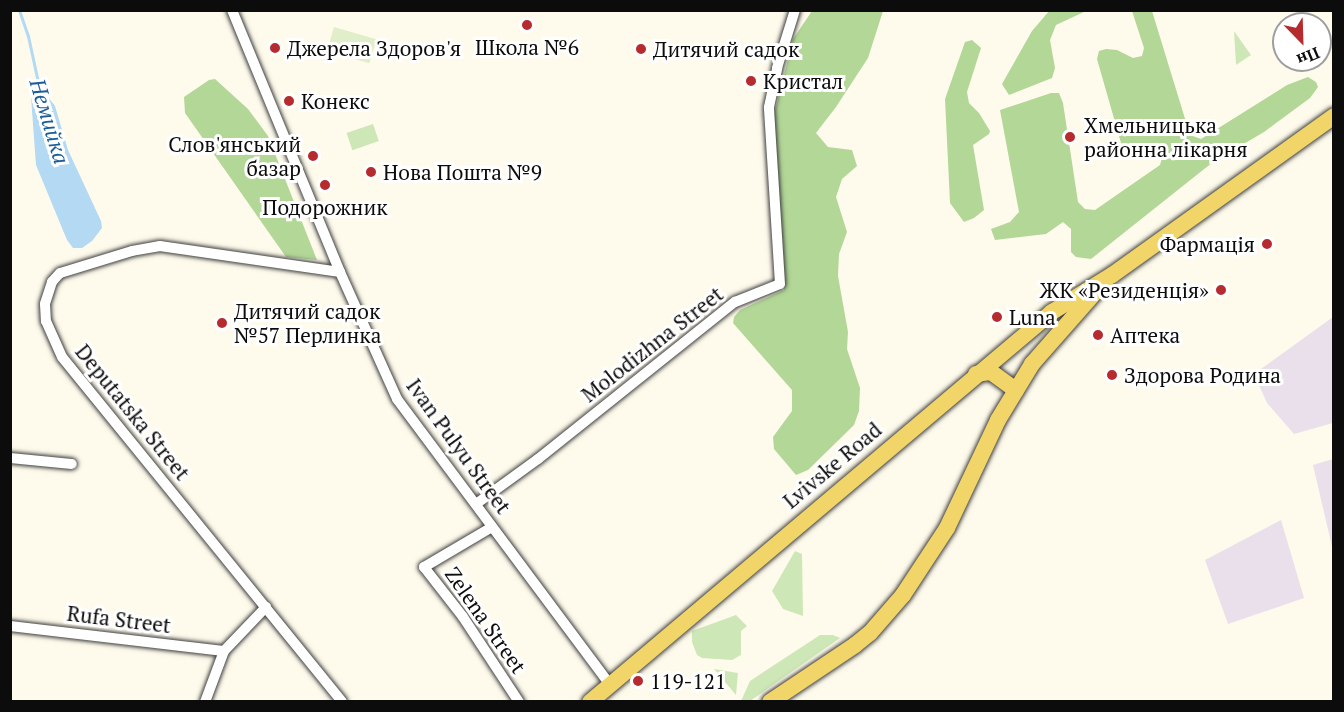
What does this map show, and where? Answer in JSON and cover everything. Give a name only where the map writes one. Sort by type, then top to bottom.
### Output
[{"type":"main road","name":"Lvivske Road","points":[[590,702],[609,683],[1052,312],[1112,275],[1334,116]]},
{"type":"main road","name":"Lvivske Road","points":[[770,702],[845,653],[870,633],[903,595],[946,528],[998,420],[1032,364],[1112,275]]},
{"type":"main road","points":[[976,374],[991,372],[1016,390]]},
{"type":"street","name":"Ivan Pulyu Street","points":[[232,10],[340,272],[397,399],[609,683]]},
{"type":"street","name":"Molodizhna Street","points":[[476,504],[564,438],[729,306],[743,298],[780,284],[769,107],[777,68],[795,10]]},
{"type":"street","name":"Deputatska Street","points":[[340,272],[160,246],[132,251],[60,273],[52,282],[45,304],[46,321],[62,357],[342,702]]},
{"type":"street","points":[[10,458],[72,464]]},
{"type":"street","name":"Zelena Street","points":[[492,527],[424,567],[462,617],[519,702]]},
{"type":"street","points":[[205,702],[224,651],[266,607]]},
{"type":"street","name":"Rufa Street","points":[[10,626],[224,651]]},
{"type":"shaded area","points":[[1333,317],[1333,423],[1294,434],[1267,403],[1254,374]]},
{"type":"shaded area","points":[[1334,459],[1333,551],[1313,465]]},
{"type":"shaded area","points":[[1281,520],[1304,598],[1228,624],[1205,560]]},
{"type":"green space","points":[[1050,10],[1086,11],[1056,25],[1050,40],[1055,68],[1052,78],[1009,95],[1002,84],[1032,31]]},
{"type":"green space","points":[[812,11],[883,11],[868,58],[816,133],[828,147],[852,150],[857,166],[842,179],[836,197],[847,232],[839,254],[838,276],[848,332],[847,349],[860,388],[859,411],[854,425],[808,470],[796,475],[774,449],[773,437],[792,411],[792,390],[733,323],[734,317],[740,310],[784,290],[774,115],[793,39]]},
{"type":"green space","points":[[1132,11],[1152,11],[1190,135],[1201,139],[1287,85],[1308,77],[1316,82],[1318,87],[1310,98],[1264,132],[1213,162],[1091,259],[1076,257],[1071,252],[1071,229],[1063,222],[1046,234],[995,240],[991,229],[1010,222],[1019,212],[1000,110],[1051,93],[1059,93],[1063,103],[1078,202],[1085,209],[1095,210],[1160,165],[1162,158],[1159,147],[1152,146],[1135,153],[1126,153],[1123,150],[1097,59],[1099,51],[1106,49],[1117,50],[1133,58],[1142,56],[1144,48]]},
{"type":"green space","points":[[334,27],[376,39],[369,63],[327,51]]},
{"type":"green space","points":[[1234,31],[1251,55],[1236,65]]},
{"type":"green space","points":[[972,40],[981,48],[967,92],[969,103],[979,113],[990,131],[973,145],[984,210],[964,222],[950,203],[945,99],[965,42]]},
{"type":"green space","points":[[215,79],[248,109],[268,136],[317,260],[286,257],[185,113],[184,97],[209,80]]},
{"type":"green space","points":[[373,124],[379,141],[352,150],[347,133]]},
{"type":"green space","points":[[795,551],[802,554],[803,616],[783,609],[772,591]]},
{"type":"green space","points":[[736,615],[747,626],[741,631],[741,655],[732,660],[702,658],[697,655],[692,642],[692,631]]},
{"type":"green space","points":[[820,635],[833,635],[840,638],[750,701],[741,701],[750,681]]},
{"type":"green space","points":[[714,669],[738,673],[736,695]]},
{"type":"water","points":[[38,84],[55,106],[68,150],[101,221],[102,228],[92,241],[82,248],[73,248],[67,240],[36,165],[31,85]]},
{"type":"waterway","name":"Немийка","points":[[19,10],[28,36],[39,87]]},
{"type":"place","name":"Школа №6","points":[[527,25]]},
{"type":"place","name":"Джерела Здоров'я","points":[[275,48]]},
{"type":"place","name":"Дитячий садок","points":[[641,49]]},
{"type":"place","name":"Кристал","points":[[751,81]]},
{"type":"place","name":"Конекс","points":[[289,101]]},
{"type":"place","name":"Хмельницька районна лікарня","points":[[1070,137]]},
{"type":"place","name":"Слов'янський базар","points":[[313,156]]},
{"type":"place","name":"Нова Пошта №9","points":[[371,172]]},
{"type":"place","name":"Подорожник","points":[[325,185]]},
{"type":"place","name":"Фармація","points":[[1267,244]]},
{"type":"place","name":"ЖК «Резиденція»","points":[[1221,290]]},
{"type":"place","name":"Luna","points":[[997,317]]},
{"type":"place","name":"Дитячий садок №57 Перлинка","points":[[222,323]]},
{"type":"place","name":"Аптека","points":[[1098,335]]},
{"type":"place","name":"Здорова Родина","points":[[1112,375]]},
{"type":"place","name":"119-121","points":[[638,681]]}]
